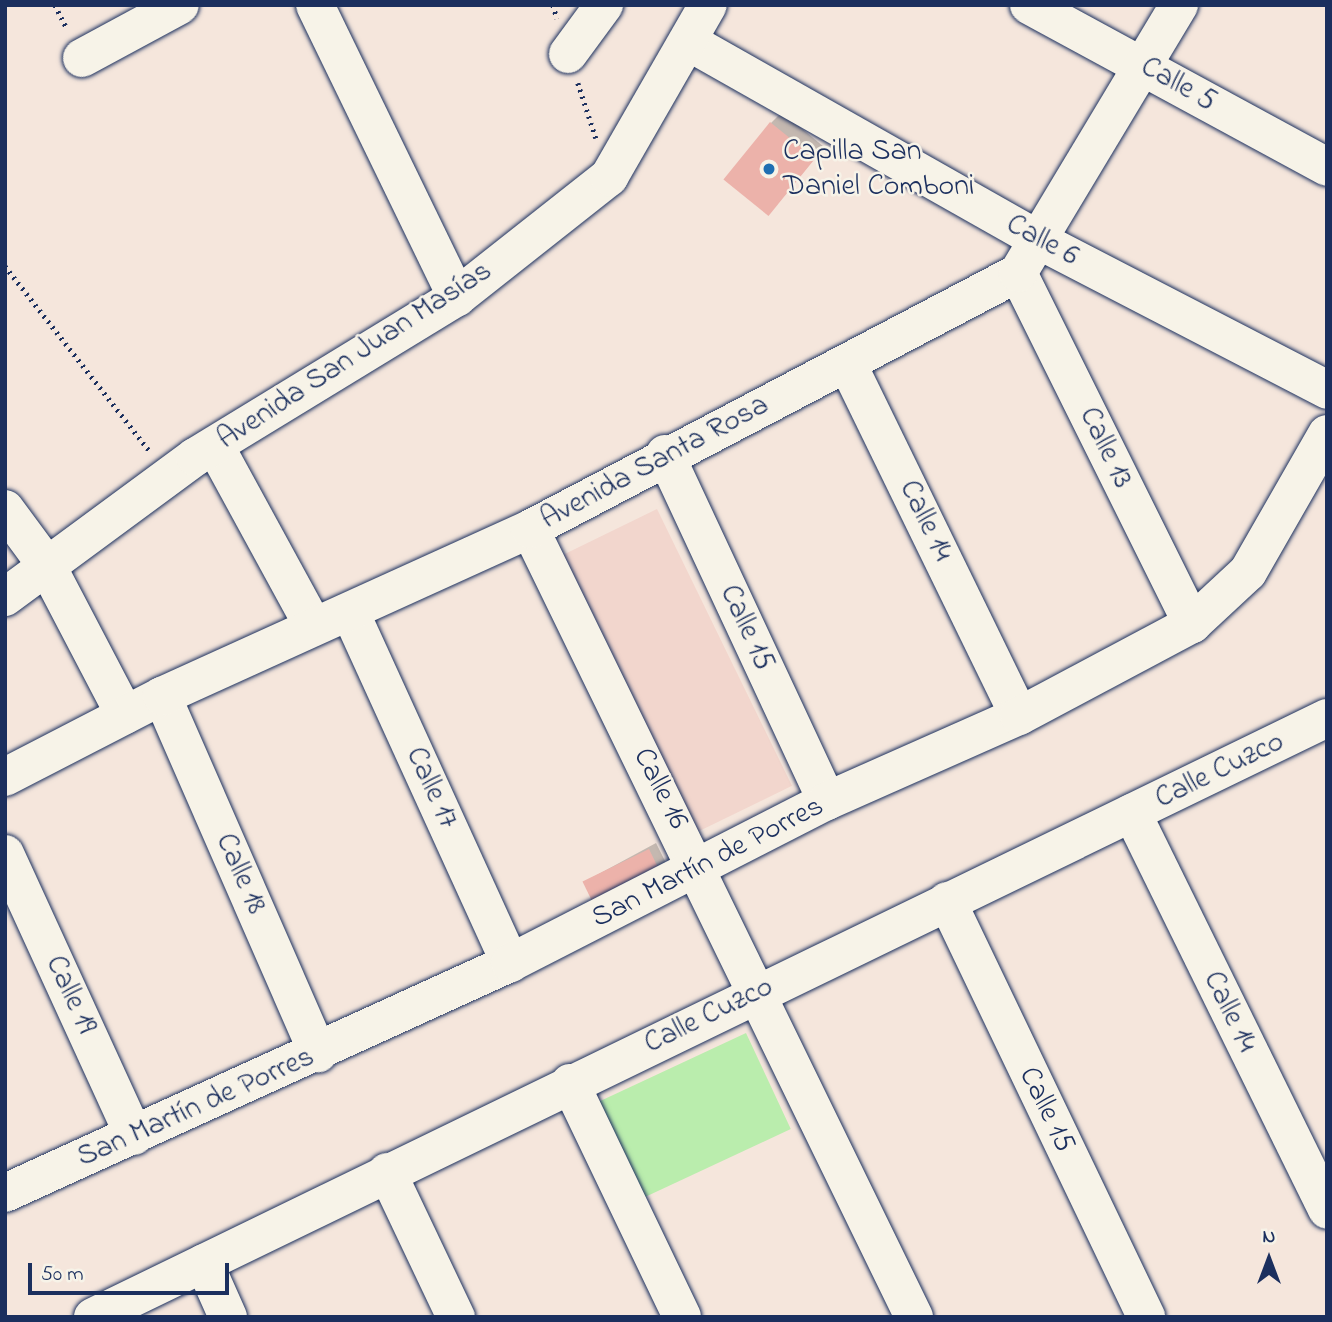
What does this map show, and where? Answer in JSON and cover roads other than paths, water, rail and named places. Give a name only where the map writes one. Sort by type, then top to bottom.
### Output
[{"type":"street","points":[[82,58],[180,5]]},
{"type":"street","points":[[315,5],[457,297]]},
{"type":"street","points":[[568,54],[604,5]]},
{"type":"street","name":"Avenida San Juan Masías","points":[[5,597],[169,476],[457,297],[609,177],[708,5]]},
{"type":"street","name":"Calle 5","points":[[1029,5],[1327,166]]},
{"type":"street","name":"Avenida Santa Rosa","points":[[5,778],[162,696],[313,626],[351,614],[530,529],[665,454],[848,365],[1018,273],[1042,242],[1179,5]]},
{"type":"street","name":"Calle 6","points":[[689,42],[1042,242],[1327,390]]},
{"type":"street","name":"Calle 13","points":[[1018,273],[1192,624]]},
{"type":"street","name":"Calle 14","points":[[848,365],[1019,716]]},
{"type":"street","name":"San Martín de Porres","points":[[5,1193],[318,1053],[510,963],[827,802],[1019,716],[1192,624],[1248,572],[1327,434]]},
{"type":"street","points":[[215,446],[313,626]]},
{"type":"street","name":"Calle 15","points":[[665,454],[827,802]]},
{"type":"street","points":[[5,509],[47,566],[125,715]]},
{"type":"street","name":"Calle 16","points":[[530,529],[699,867],[914,1317]]},
{"type":"street","name":"Calle 17","points":[[351,614],[510,963]]},
{"type":"street","name":"Calle 18","points":[[162,696],[318,1053]]},
{"type":"street","name":"Calle Cuzco","points":[[93,1317],[947,901],[1325,724]]},
{"type":"street","name":"Calle 14","points":[[1132,813],[1327,1210]]},
{"type":"street","name":"Calle 19","points":[[5,854],[134,1136]]},
{"type":"street","name":"Calle 15","points":[[947,901],[1146,1317]]},
{"type":"street","points":[[570,1083],[682,1317]]},
{"type":"street","points":[[387,1172],[456,1317]]},
{"type":"street","points":[[204,1263],[228,1317]]},
{"type":"place","name":"Capilla San Daniel Comboni","points":[[769,169]]}]
